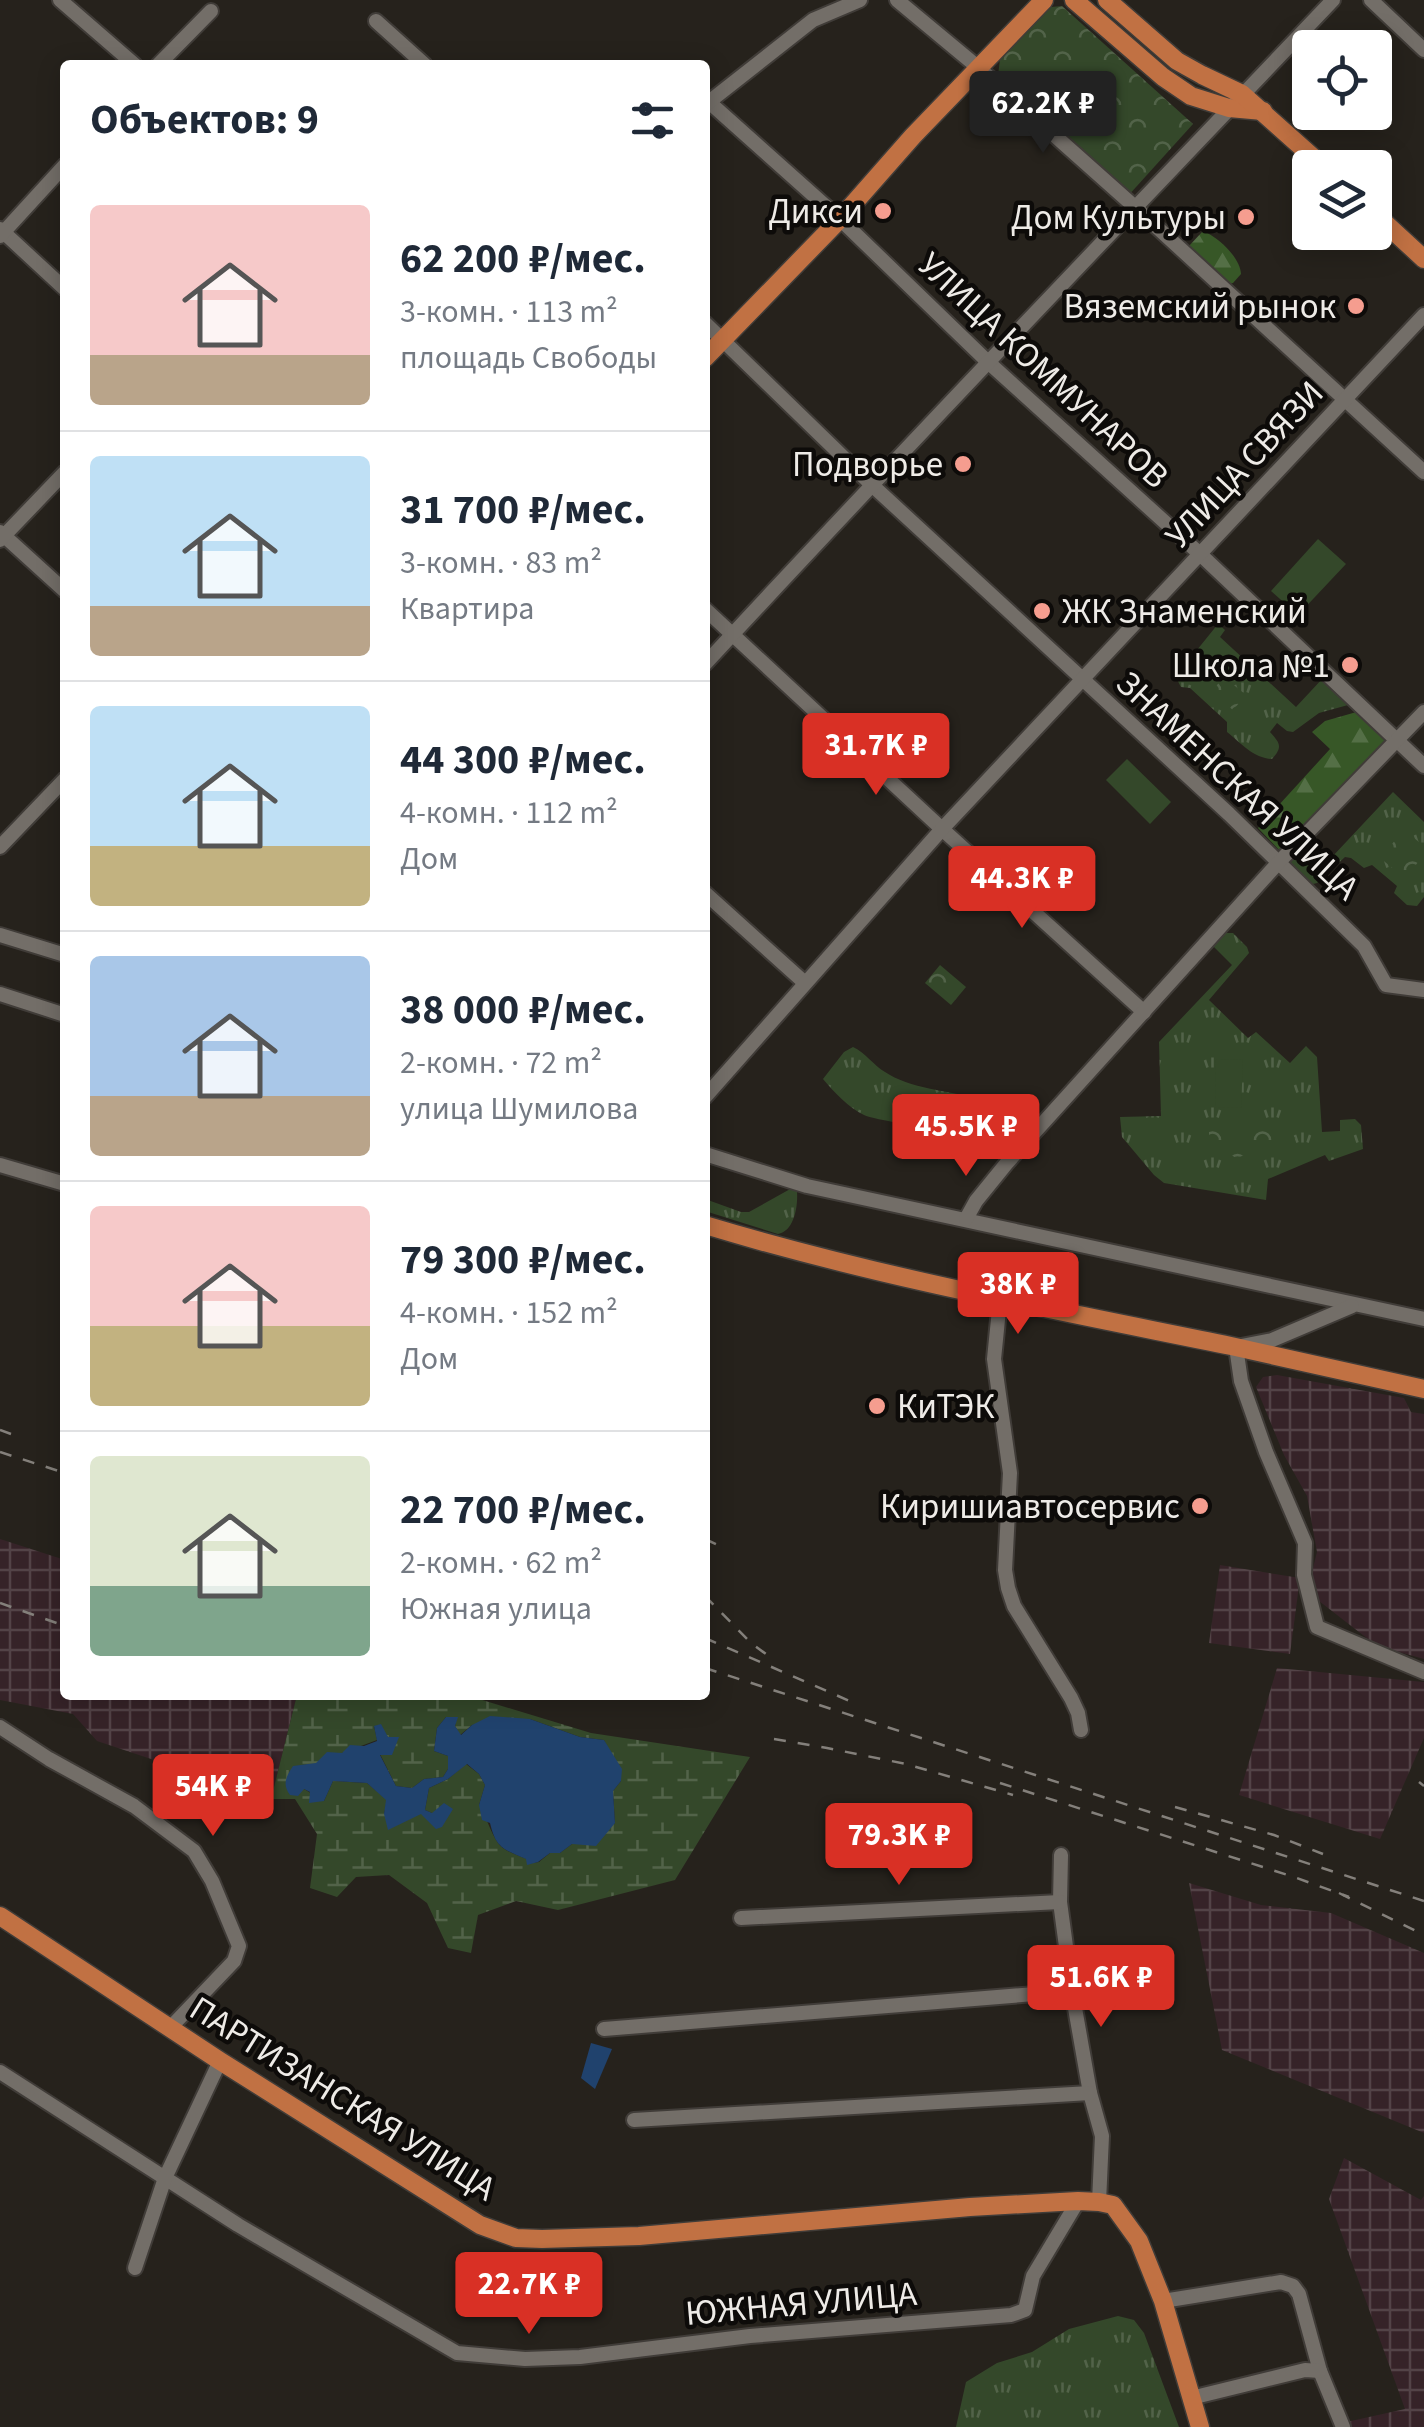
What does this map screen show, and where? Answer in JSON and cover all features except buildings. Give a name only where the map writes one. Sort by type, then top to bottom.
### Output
[{"type":"main road","points":[[710,353],[1044,0]]},
{"type":"main road","points":[[1074,0],[1177,87],[1228,108],[1264,111]]},
{"type":"main road","points":[[1107,0],[1177,61],[1242,94],[1306,150]]},
{"type":"main road","points":[[1392,230],[1424,259]]},
{"type":"main road","points":[[710,1226],[1000,1300],[1424,1389]]},
{"type":"main road","name":"ПАРТИЗАНСКАЯ УЛИЦА","points":[[0,1916],[480,2225],[516,2238],[639,2236],[970,2207],[1099,2202]]},
{"type":"main road","points":[[1099,2202],[1113,2206],[1139,2241],[1163,2301],[1200,2427]]},
{"type":"street","points":[[60,0],[128,60]]},
{"type":"street","points":[[813,20],[821,0]]},
{"type":"street","points":[[710,102],[813,20],[860,0]]},
{"type":"street","points":[[897,0],[1136,208],[1424,472]]},
{"type":"street","points":[[710,658],[1333,0]]},
{"type":"street","points":[[1371,0],[1424,50]]},
{"type":"street","points":[[163,60],[211,11]]},
{"type":"street","points":[[376,21],[419,60]]},
{"type":"street","name":"УЛИЦА КОММУНАРОВ","points":[[710,107],[840,219],[988,362],[1200,554],[1424,766]]},
{"type":"street","points":[[60,170],[1,232],[60,285]]},
{"type":"street","name":"УЛИЦА СВЯЗИ","points":[[710,1091],[942,830],[1424,316]]},
{"type":"street","name":"ЗНАМЕНСКАЯ УЛИЦА","points":[[710,329],[873,486],[1229,814],[1364,946],[1386,985],[1424,990]]},
{"type":"street","points":[[60,477],[1,536],[60,587]]},
{"type":"street","points":[[710,614],[1144,1012]]},
{"type":"street","points":[[966,1219],[1006,1164],[1278,863],[1424,712]]},
{"type":"street","points":[[0,846],[60,783]]},
{"type":"street","points":[[710,898],[805,983]]},
{"type":"street","points":[[0,934],[60,954]]},
{"type":"street","points":[[0,994],[60,1013]]},
{"type":"street","points":[[710,1156],[807,1186],[1424,1320]]},
{"type":"street","points":[[0,1164],[60,1182]]},
{"type":"street","points":[[1000,1300],[994,1358],[1010,1473],[1005,1570],[1008,1588],[1014,1606],[1071,1698],[1081,1730]]},
{"type":"street","points":[[1353,1306],[1272,1340],[1236,1347],[1241,1380],[1305,1544],[1304,1575],[1318,1628],[1424,1672]]},
{"type":"street","points":[[0,1726],[49,1759],[134,1806],[194,1851],[212,1881],[238,1946],[234,1960],[170,2028]]},
{"type":"street","points":[[1061,1855],[1060,1902],[1072,1991],[1102,2136],[1099,2202]]},
{"type":"street","points":[[740,1918],[1060,1902]]},
{"type":"street","points":[[604,2029],[1072,1991]]},
{"type":"street","points":[[136,2268],[165,2178],[220,2060]]},
{"type":"street","name":"ЮЖНАЯ УЛИЦА","points":[[0,2072],[238,2225],[457,2354],[524,2359],[580,2357],[750,2336],[1011,2315],[1026,2310],[1033,2276],[1078,2202]]},
{"type":"street","points":[[634,2120],[1090,2092]]},
{"type":"street","points":[[1163,2301],[1281,2282],[1293,2286],[1320,2370],[1344,2427]]},
{"type":"street","points":[[1192,2398],[1305,2370],[1320,2370]]},
{"type":"shaded area","points":[[1277,1375],[1404,1398],[1411,1412],[1424,1414],[1424,1659],[1377,1646],[1319,1601],[1311,1576],[1317,1552],[1307,1496],[1284,1455],[1256,1387],[1263,1377]]},
{"type":"shaded area","points":[[0,1539],[60,1558],[60,1700],[296,1700],[271,1799],[97,1741],[73,1714],[0,1700]]},
{"type":"shaded area","points":[[1220,1565],[1300,1578],[1290,1654],[1209,1643]]},
{"type":"shaded area","points":[[1277,1668],[1424,1682],[1424,1738],[1380,1839],[1239,1795]]},
{"type":"shaded area","points":[[1189,1883],[1261,1905],[1331,1913],[1424,1953],[1424,2133],[1222,2050]]},
{"type":"shaded area","points":[[1344,2158],[1421,2200],[1424,2196],[1424,2427],[1343,2427],[1342,2423],[1405,2409],[1329,2199]]},
{"type":"green space","points":[[1062,6],[1193,124],[1127,197],[998,76],[1000,59],[1051,7]]},
{"type":"green space","points":[[1203,231],[1237,261],[1241,274],[1233,283],[1226,285],[1188,247]]},
{"type":"green space","points":[[1318,539],[1346,564],[1298,615],[1271,591]]},
{"type":"green space","points":[[1218,624],[1225,630],[1220,637],[1296,707],[1324,677],[1349,701],[1348,705],[1319,713],[1293,732],[1277,723],[1270,732],[1279,745],[1272,759],[1253,753],[1227,732],[1227,722],[1178,681],[1180,671]]},
{"type":"green space","points":[[1224,677],[1246,695],[1233,710],[1211,692]]},
{"type":"green space","points":[[1360,711],[1386,736],[1385,741],[1279,850],[1258,828],[1330,749],[1312,732],[1325,721]]},
{"type":"green space","points":[[1127,759],[1171,802],[1150,824],[1106,780]]},
{"type":"green space","points":[[1393,792],[1424,822],[1424,897],[1417,906],[1407,905],[1394,893],[1397,886],[1372,865],[1364,868],[1351,858],[1345,857],[1313,884],[1291,866],[1296,853],[1317,873]]},
{"type":"green space","points":[[1404,830],[1424,846],[1424,855],[1405,878],[1380,858]]},
{"type":"green space","points":[[1225,933],[1233,933],[1249,953],[1209,1000],[1248,1038],[1256,1032],[1290,1063],[1306,1046],[1317,1057],[1322,1132],[1340,1131],[1340,1120],[1355,1119],[1361,1125],[1363,1149],[1329,1161],[1325,1155],[1268,1179],[1266,1200],[1164,1183],[1122,1137],[1120,1117],[1161,1116],[1159,1042],[1232,965],[1213,946]]},
{"type":"green space","points":[[940,965],[966,987],[951,1005],[925,983]]},
{"type":"green space","points":[[853,1047],[894,1077],[917,1086],[979,1098],[983,1103],[969,1122],[957,1129],[910,1125],[864,1115],[823,1079],[844,1052]]},
{"type":"green space","points":[[1216,1059],[1243,1060],[1241,1108],[1215,1107]]},
{"type":"green space","points":[[1209,1125],[1258,1126],[1296,1138],[1236,1158],[1209,1141]]},
{"type":"green space","points":[[792,1188],[797,1192],[794,1217],[788,1228],[778,1234],[710,1213],[710,1201],[749,1212]]},
{"type":"green space","points":[[296,1700],[482,1700],[591,1733],[750,1757],[675,1880],[558,1910],[516,1901],[478,1915],[471,1953],[448,1948],[427,1903],[389,1875],[356,1877],[337,1897],[310,1888],[317,1834],[295,1799],[271,1799]],"holes":[[[446,1717],[457,1717],[455,1726],[460,1735],[472,1725],[530,1719],[580,1737],[604,1740],[621,1781],[613,1791],[615,1823],[560,1853],[550,1853],[539,1862],[527,1864],[527,1859],[499,1845],[479,1805],[485,1785],[466,1764],[429,1788],[425,1810],[432,1813],[384,1814],[387,1800],[367,1783],[333,1781],[324,1801],[304,1789],[342,1753],[377,1740],[374,1726],[388,1737],[398,1737],[380,1754],[396,1786],[412,1788],[424,1779],[443,1777],[448,1769],[448,1756],[434,1751],[437,1728]]]},
{"type":"green space","points":[[1118,2316],[1134,2320],[1144,2333],[1179,2427],[956,2427],[966,2382],[997,2363],[1032,2352],[1069,2329]]},
{"type":"water","points":[[490,1716],[530,1719],[580,1737],[604,1740],[622,1769],[621,1781],[613,1791],[615,1823],[596,1846],[572,1844],[560,1853],[550,1853],[527,1865],[526,1859],[502,1847],[490,1823],[482,1820],[479,1805],[485,1785],[467,1764],[429,1788],[425,1810],[432,1813],[444,1803],[453,1809],[442,1827],[436,1829],[421,1814],[388,1830],[386,1800],[367,1783],[333,1781],[324,1801],[309,1803],[310,1792],[304,1789],[298,1796],[290,1795],[286,1787],[293,1766],[316,1763],[327,1752],[342,1753],[350,1745],[364,1746],[377,1741],[374,1726],[381,1724],[388,1737],[399,1737],[392,1755],[380,1755],[396,1786],[412,1788],[424,1779],[443,1777],[448,1769],[448,1756],[434,1751],[437,1728],[446,1717],[458,1717],[455,1726],[461,1735]]},
{"type":"water","points":[[591,2043],[612,2049],[595,2089],[581,2078]]},
{"type":"railway","points":[[0,1430],[11,1434]]},
{"type":"railway","points":[[0,1452],[60,1471]]},
{"type":"railway","points":[[710,1541],[718,1545]]},
{"type":"railway","points":[[710,1601],[770,1657]]},
{"type":"railway","points":[[0,1603],[60,1624]]},
{"type":"railway","points":[[710,1640],[852,1702]]},
{"type":"railway","points":[[710,1670],[1424,1901]]},
{"type":"railway","points":[[774,1739],[906,1764],[1013,1795]]},
{"type":"railway","points":[[1419,1782],[1424,1786]]},
{"type":"railway","points":[[1000,1783],[1349,1897]]},
{"type":"railway","points":[[1175,1807],[1274,1835],[1323,1854]]},
{"type":"railway","points":[[1339,1893],[1424,1935]]},
{"type":"place","name":"Дикси","points":[[883,211]]},
{"type":"place","name":"Дом Культуры","points":[[1246,217]]},
{"type":"place","name":"Вяземский рынок","points":[[1356,306]]},
{"type":"place","name":"Подворье","points":[[963,464]]},
{"type":"place","name":"ЖК Знаменский","points":[[1042,611]]},
{"type":"place","name":"Школа №1","points":[[1350,665]]},
{"type":"place","name":"КиТЭК","points":[[877,1406]]},
{"type":"place","name":"Киришиавтосервис","points":[[1200,1506]]}]
